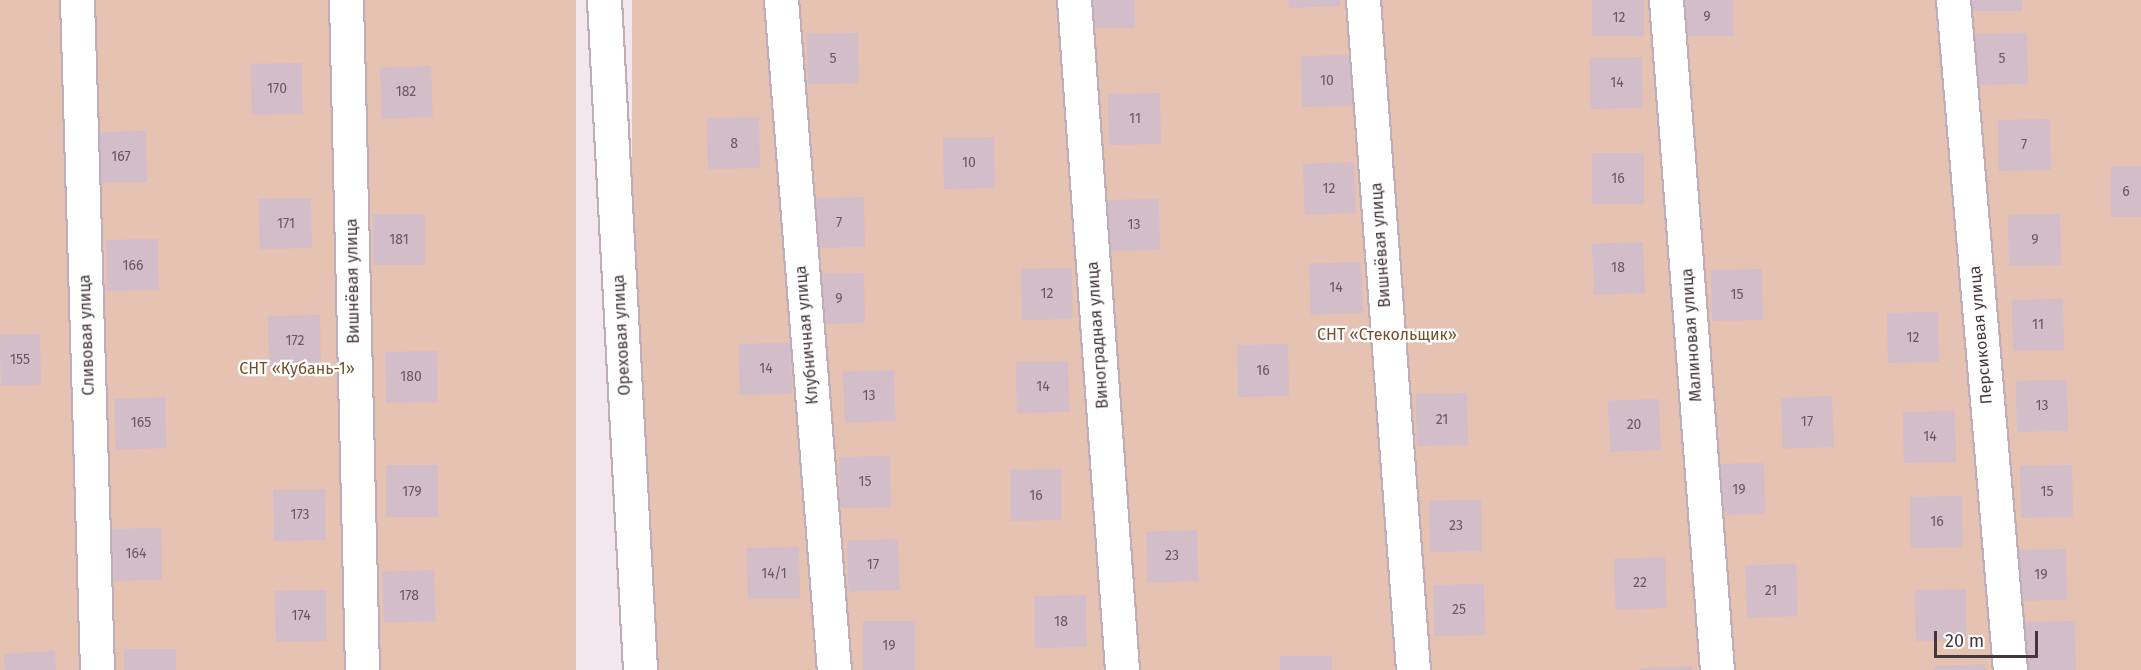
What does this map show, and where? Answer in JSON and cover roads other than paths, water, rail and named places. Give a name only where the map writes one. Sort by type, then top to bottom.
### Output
[{"type":"street","name":"Сливовая улица","points":[[77,0],[97,670]]},
{"type":"street","name":"Вишнёвая улица","points":[[346,0],[362,670]]},
{"type":"street","name":"Ореховая улица","points":[[604,0],[640,670]]},
{"type":"street","name":"Клубничная улица","points":[[780,0],[834,670]]},
{"type":"street","name":"Виноградная улица","points":[[1074,0],[1122,670]]},
{"type":"street","name":"Вишнёвая улица","points":[[1364,0],[1413,670]]},
{"type":"street","name":"Малиновая улица","points":[[1666,0],[1717,670]]},
{"type":"street","name":"Персиковая улица","points":[[1953,0],[2010,670]]},
{"type":"park label","name":"СНТ «Стекольщик»","points":[[1387,335]]},
{"type":"park label","name":"СНТ «Кубань-1»","points":[[297,369]]}]
